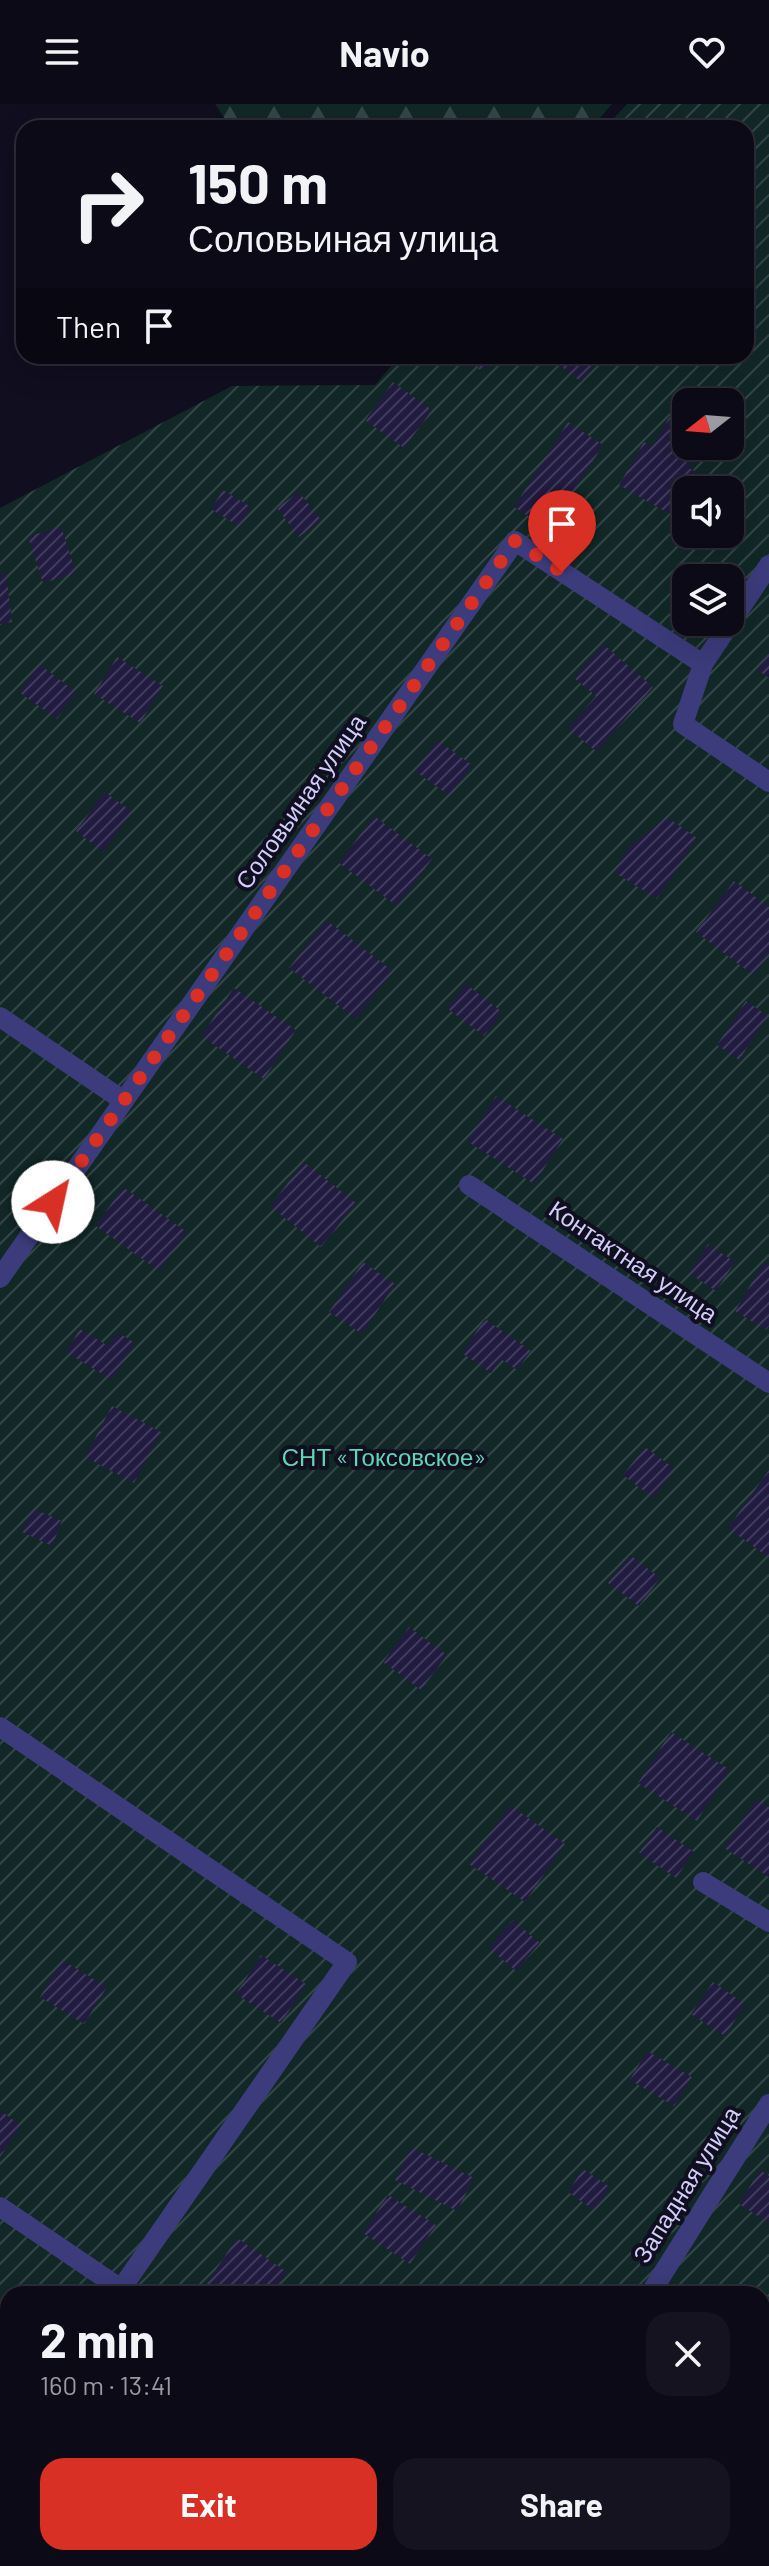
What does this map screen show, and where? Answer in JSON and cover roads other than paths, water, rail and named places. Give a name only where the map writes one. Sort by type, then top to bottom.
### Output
[{"type":"street","name":"Соловьиная улица","points":[[0,1278],[515,541],[703,664]]},
{"type":"street","points":[[769,565],[703,664],[683,724],[769,782]]},
{"type":"street","points":[[0,1017],[124,1101]]},
{"type":"street","name":"Контактная улица","points":[[469,1185],[769,1383]]},
{"type":"street","points":[[0,1727],[347,1962],[123,2286]]},
{"type":"street","points":[[703,1882],[769,1922]]},
{"type":"street","name":"Западная улица","points":[[655,2286],[769,2104]]},
{"type":"street","points":[[0,2207],[117,2286]]},
{"type":"park label","name":"СНТ «Токсовское»","points":[[384,1458]]}]
